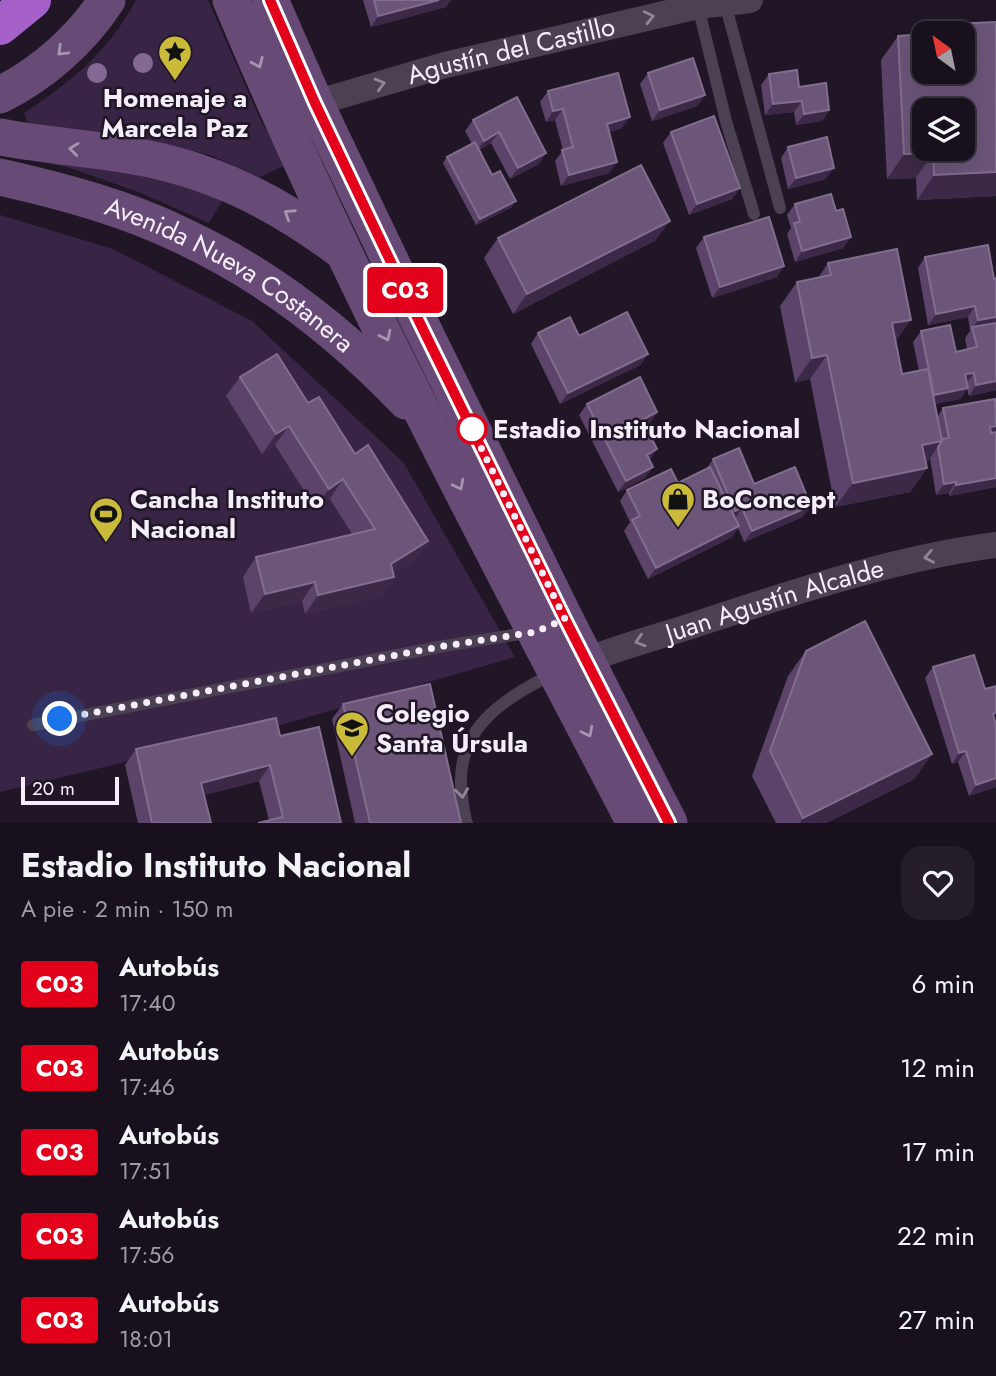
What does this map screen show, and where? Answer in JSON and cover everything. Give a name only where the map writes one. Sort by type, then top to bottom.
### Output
[{"type":"highway","points":[[0,26],[32,0]]},
{"type":"main road","points":[[0,96],[54,60],[82,32],[107,0]]},
{"type":"main road","name":"Avenida Nueva Costanera","points":[[231,0],[294,144],[428,424],[550,626],[571,666],[669,823]]},
{"type":"main road","name":"Avenida Nueva Costanera","points":[[270,0],[315,103],[418,319],[550,626]]},
{"type":"main road","name":"Avenida Nueva Costanera","points":[[0,137],[128,155],[207,175],[240,187],[278,206],[345,253]]},
{"type":"main road","name":"Avenida Nueva Costanera","points":[[0,177],[43,186],[100,204],[183,235],[226,259],[271,287],[356,351],[428,424]]},
{"type":"main road","points":[[345,253],[418,319]]},
{"type":"main road","name":"Avenida Nueva Costanera","points":[[571,666],[635,823]]},
{"type":"street","name":"Agustín del Castillo","points":[[315,103],[445,65],[697,3],[737,1]]},
{"type":"street","name":"Juan Agustín Alcalde","points":[[571,666],[798,591],[917,559],[996,545]]},
{"type":"lane","points":[[737,1],[780,208]]},
{"type":"lane","points":[[697,3],[726,121],[754,214]]},
{"type":"lane","points":[[33,725],[550,626]]},
{"type":"lane","points":[[467,823],[460,782],[462,761],[470,739],[484,719],[508,699],[571,666]]},
{"type":"shaded area","points":[[136,0],[208,0],[260,119],[286,165],[260,177],[210,155],[149,140],[28,124],[24,113],[88,64],[114,35]]},
{"type":"shaded area","points":[[0,152],[61,158],[226,194],[209,223],[141,193],[70,168]]},
{"type":"shaded area","points":[[0,215],[113,249],[252,321],[404,463],[515,657],[281,725],[0,792]]},
{"type":"building","points":[[374,0],[439,0],[378,16]]},
{"type":"building","points":[[996,22],[996,172],[934,175],[933,161],[975,161],[975,98],[912,98],[912,154],[904,154],[898,36],[912,35],[912,84],[975,84],[975,23]]},
{"type":"building","points":[[693,58],[705,95],[660,110],[648,73]]},
{"type":"building","points":[[797,70],[799,87],[826,83],[829,110],[804,114],[802,101],[773,104],[769,74]]},
{"type":"building","points":[[618,73],[630,117],[607,124],[617,162],[569,175],[562,150],[573,147],[563,109],[553,111],[548,91]]},
{"type":"building","points":[[517,97],[546,153],[518,168],[499,132],[484,141],[473,120]]},
{"type":"building","points":[[714,116],[740,188],[697,204],[671,132]]},
{"type":"building","points":[[827,137],[834,168],[796,178],[788,147]]},
{"type":"building","points":[[475,142],[492,175],[500,171],[516,201],[480,219],[447,157]]},
{"type":"building","points":[[641,165],[670,221],[527,294],[498,238]]},
{"type":"building","points":[[831,194],[836,211],[843,209],[851,237],[802,251],[794,223],[800,222],[795,204]]},
{"type":"building","points":[[769,217],[784,266],[720,287],[704,237]]},
{"type":"building","points":[[988,245],[994,279],[996,278],[996,317],[978,320],[975,306],[936,314],[925,257]]},
{"type":"building","points":[[897,249],[911,320],[892,323],[902,374],[928,369],[942,441],[922,445],[927,468],[853,483],[827,355],[812,358],[797,282],[831,275],[828,263]]},
{"type":"building","points":[[627,312],[648,354],[568,393],[538,333],[570,317],[579,336]]},
{"type":"building","points":[[996,323],[996,381],[976,385],[974,373],[965,374],[968,388],[934,395],[921,331],[950,325],[956,352],[977,347],[972,327]]},
{"type":"building","points":[[277,354],[308,403],[319,397],[355,454],[368,445],[428,541],[391,564],[394,577],[318,595],[315,582],[265,594],[256,557],[375,529],[343,479],[329,489],[289,426],[276,434],[240,377]]},
{"type":"building","points":[[640,377],[657,412],[642,420],[657,449],[647,455],[653,467],[626,481],[587,404]]},
{"type":"building","points":[[995,399],[996,426],[990,427],[991,433],[996,432],[996,478],[956,485],[956,482],[944,484],[938,447],[942,439],[949,438],[943,408]]},
{"type":"building","points":[[739,448],[754,484],[795,467],[811,506],[752,531],[742,508],[735,511],[713,459]]},
{"type":"building","name":"BoConcept","points":[[710,467],[739,526],[656,568],[632,520],[640,516],[627,490],[671,469],[678,483]]},
{"type":"building","points":[[865,621],[932,754],[803,818],[770,751],[806,651]]},
{"type":"building","points":[[974,655],[985,689],[996,686],[996,713],[993,714],[996,725],[996,778],[976,785],[966,751],[959,753],[933,667]]},
{"type":"building","points":[[430,684],[461,823],[370,823],[343,704]]},
{"type":"building","points":[[276,718],[280,736],[319,727],[341,823],[258,823],[283,817],[270,765],[201,783],[211,823],[152,823],[136,749]]},
{"type":"bus line","name":"C03","points":[[270,0],[315,103],[418,319],[565,619],[669,823]]},
{"type":"place","name":"Homenaje a Marcela Paz","points":[[175,82]]},
{"type":"place","name":"Estadio Instituto Nacional","points":[[472,429]]},
{"type":"place","name":"BoConcept","points":[[678,529]]},
{"type":"place","name":"Cancha Instituto Nacional","points":[[106,544]]},
{"type":"place","name":"Colegio Santa Úrsula","points":[[352,758]]},
{"type":"route","points":[[60,719],[444,646],[535,632],[565,619],[467,419],[472,429]]}]
